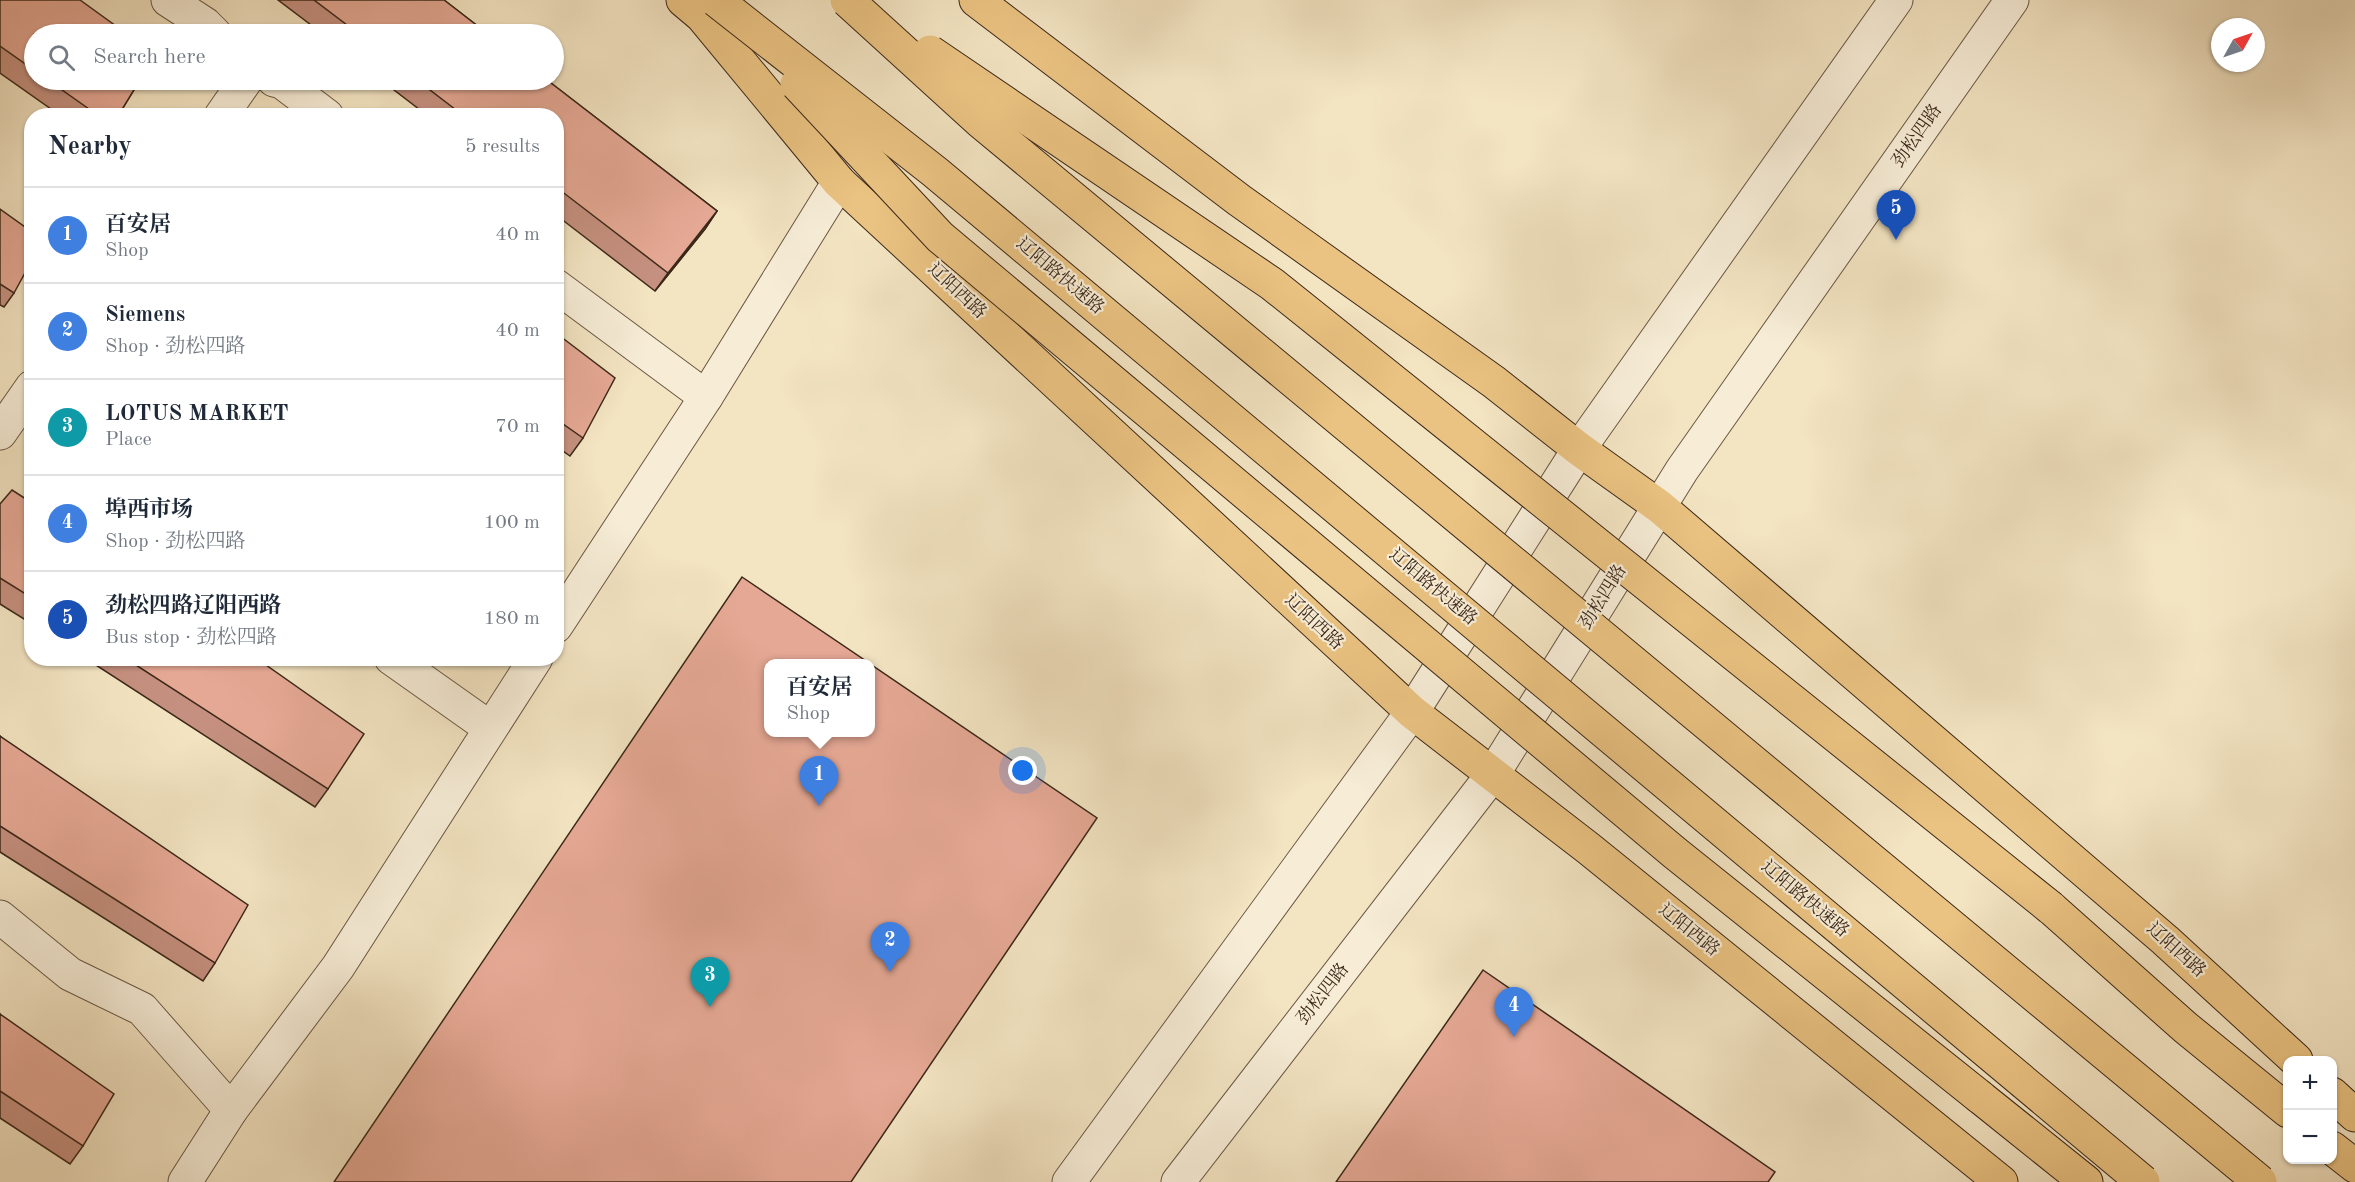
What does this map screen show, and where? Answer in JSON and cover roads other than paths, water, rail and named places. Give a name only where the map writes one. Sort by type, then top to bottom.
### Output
[{"type":"main road","name":"辽阳西路","points":[[683,0],[702,16],[839,182],[1412,712],[1588,848],[2001,1182]]},
{"type":"main road","points":[[847,0],[991,130],[2260,1182]]},
{"type":"main road","points":[[853,0],[1272,284],[2051,908],[2186,1028],[2287,1110]]},
{"type":"main road","name":"辽阳西路","points":[[976,0],[1239,200],[1494,382],[1579,449],[1660,507],[2165,940],[2292,1056]]},
{"type":"main road","points":[[721,4],[940,237],[1675,853],[2086,1182]]},
{"type":"main road","name":"辽阳路快速路","points":[[721,4],[944,179],[2143,1182]]},
{"type":"main road","points":[[2337,1099],[2355,1115]]},
{"type":"main road","points":[[2337,1152],[2355,1166]]},
{"type":"street","points":[[168,0],[205,24]]},
{"type":"street","points":[[1069,1182],[1412,712],[1579,449],[1896,0]]},
{"type":"street","name":"劲松四路","points":[[1178,1182],[1492,774],[1682,470],[2012,0]]},
{"type":"street","points":[[227,108],[239,90]]},
{"type":"street","points":[[293,90],[316,108]]},
{"type":"street","points":[[564,614],[706,397],[839,182]]},
{"type":"street","points":[[564,292],[706,397]]},
{"type":"street","points":[[0,433],[21,394]]},
{"type":"street","points":[[402,666],[490,728]]},
{"type":"street","points":[[185,1182],[231,1110],[338,967],[531,666]]},
{"type":"street","points":[[0,917],[70,974],[142,1009],[231,1110]]},
{"type":"place","name":"劲松四路辽阳西路","points":[[1896,240]]},
{"type":"place","name":"百安居","points":[[819,806]]},
{"type":"place","name":"Siemens","points":[[890,972]]},
{"type":"place","name":"LOTUS MARKET","points":[[710,1007]]},
{"type":"place","name":"埠西市场","points":[[1514,1037]]}]
